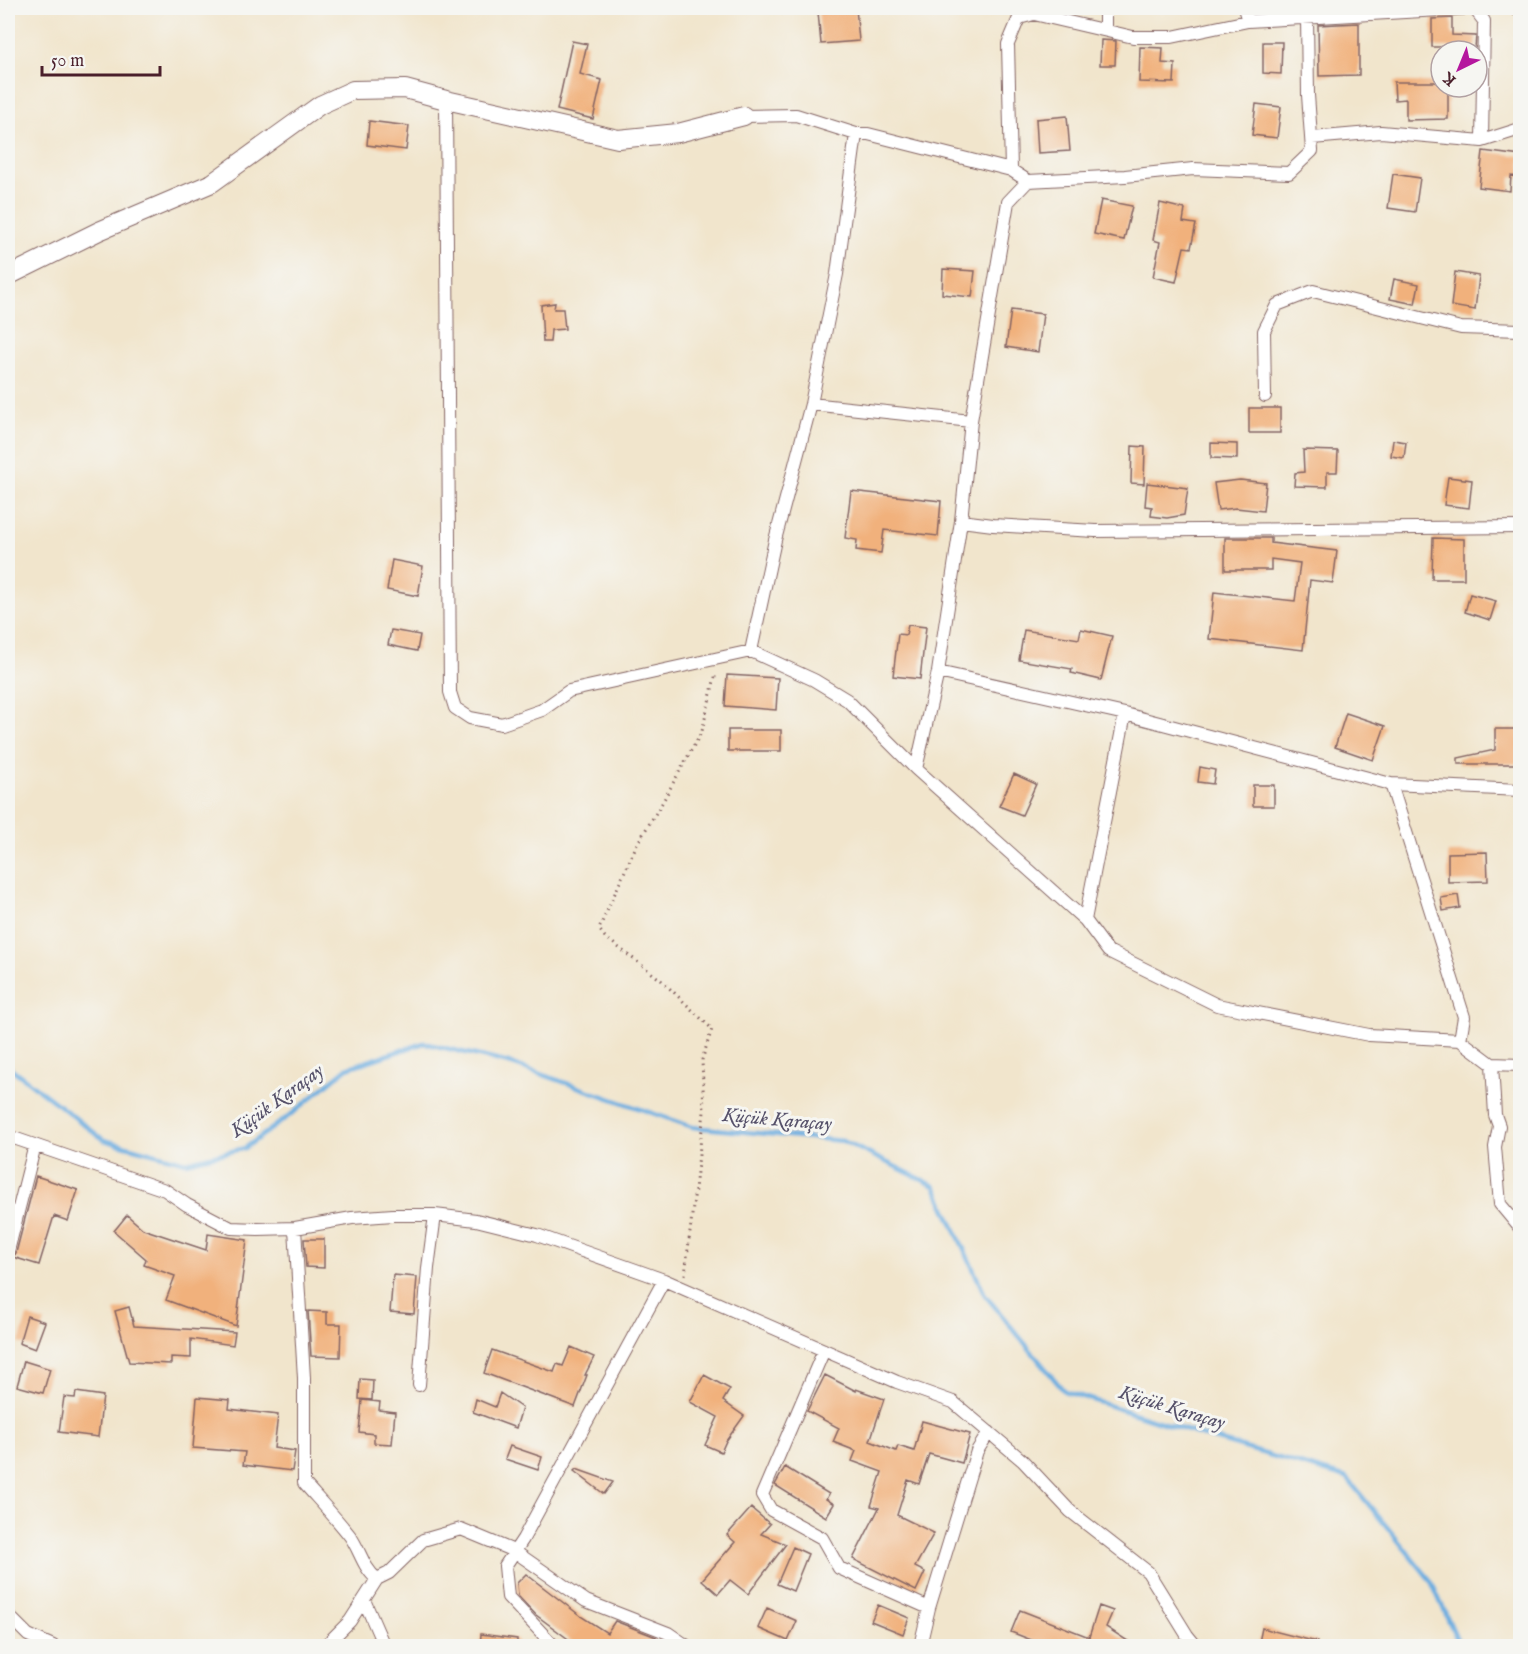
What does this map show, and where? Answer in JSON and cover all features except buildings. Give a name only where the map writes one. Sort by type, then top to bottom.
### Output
[{"type":"street","points":[[1105,8],[1105,30]]},
{"type":"street","points":[[1244,8],[1248,21]]},
{"type":"street","points":[[1011,170],[1008,44],[1019,18],[1034,14],[1133,37],[1172,37],[1248,21],[1474,8],[1521,8]]},
{"type":"street","points":[[1474,8],[1484,21],[1482,141]]},
{"type":"street","points":[[8,276],[99,231],[212,183],[320,105],[353,90],[405,89],[618,139],[678,133],[744,116],[796,115],[856,134],[1011,170],[1028,181],[1125,176],[1193,169],[1289,173],[1311,151],[1307,17]]},
{"type":"street","points":[[446,100],[450,692],[455,708],[470,718],[502,724],[542,710],[568,691],[751,651],[814,680],[847,700],[916,769],[1085,920],[1108,951],[1217,1005],[1369,1035],[1460,1040],[1492,1064],[1521,1065]]},
{"type":"street","points":[[1312,138],[1381,132],[1482,141],[1521,129]]},
{"type":"street","points":[[751,651],[775,540],[811,404],[837,274],[856,134]]},
{"type":"street","points":[[916,769],[938,672],[961,521],[971,421],[1008,202],[1028,181]]},
{"type":"street","points":[[1265,396],[1264,331],[1277,305],[1312,291],[1461,328],[1521,330]]},
{"type":"street","points":[[811,404],[971,421]]},
{"type":"street","points":[[961,521],[1095,531],[1521,527]]},
{"type":"street","points":[[938,672],[1125,714],[1391,784],[1521,790]]},
{"type":"street","points":[[1085,920],[1125,714]]},
{"type":"street","points":[[1391,784],[1464,1017],[1460,1040]]},
{"type":"street","points":[[1492,1064],[1495,1115],[1499,1126],[1495,1147],[1500,1204],[1521,1228]]},
{"type":"street","points":[[8,1136],[165,1190],[187,1205],[231,1228],[295,1228],[352,1218],[435,1215],[476,1221],[537,1235],[664,1280],[897,1382],[953,1402],[1023,1461],[1070,1510],[1148,1572],[1184,1641],[1196,1647]]},
{"type":"street","points":[[8,1251],[35,1145]]},
{"type":"street","points":[[419,1386],[428,1268],[435,1215]]},
{"type":"street","points":[[295,1228],[304,1378],[304,1483],[352,1538],[362,1561],[377,1579]]},
{"type":"street","points":[[554,1647],[508,1597],[505,1566],[523,1539],[664,1280]]},
{"type":"street","points":[[824,1350],[762,1495],[771,1510],[822,1538],[839,1568],[929,1608]]},
{"type":"street","points":[[920,1647],[929,1608],[977,1452],[989,1432]]},
{"type":"street","points":[[325,1647],[350,1621],[377,1579],[388,1573],[423,1540],[460,1529],[514,1551],[586,1601],[668,1633],[687,1647]]},
{"type":"street","points":[[364,1599],[384,1647]]},
{"type":"street","points":[[8,1615],[28,1635],[53,1647]]},
{"type":"path","points":[[683,1288],[704,1117],[702,1060],[712,1029],[661,980],[605,937],[599,929],[637,844],[702,731],[715,677],[712,660]]},
{"type":"waterway","name":"Küçük Karaçay","points":[[8,1066],[104,1140],[186,1162],[245,1148],[293,1113],[347,1068],[424,1043],[509,1063],[692,1127],[843,1141],[935,1186],[985,1295],[1064,1391],[1207,1437],[1347,1478],[1431,1581],[1460,1646]]}]
